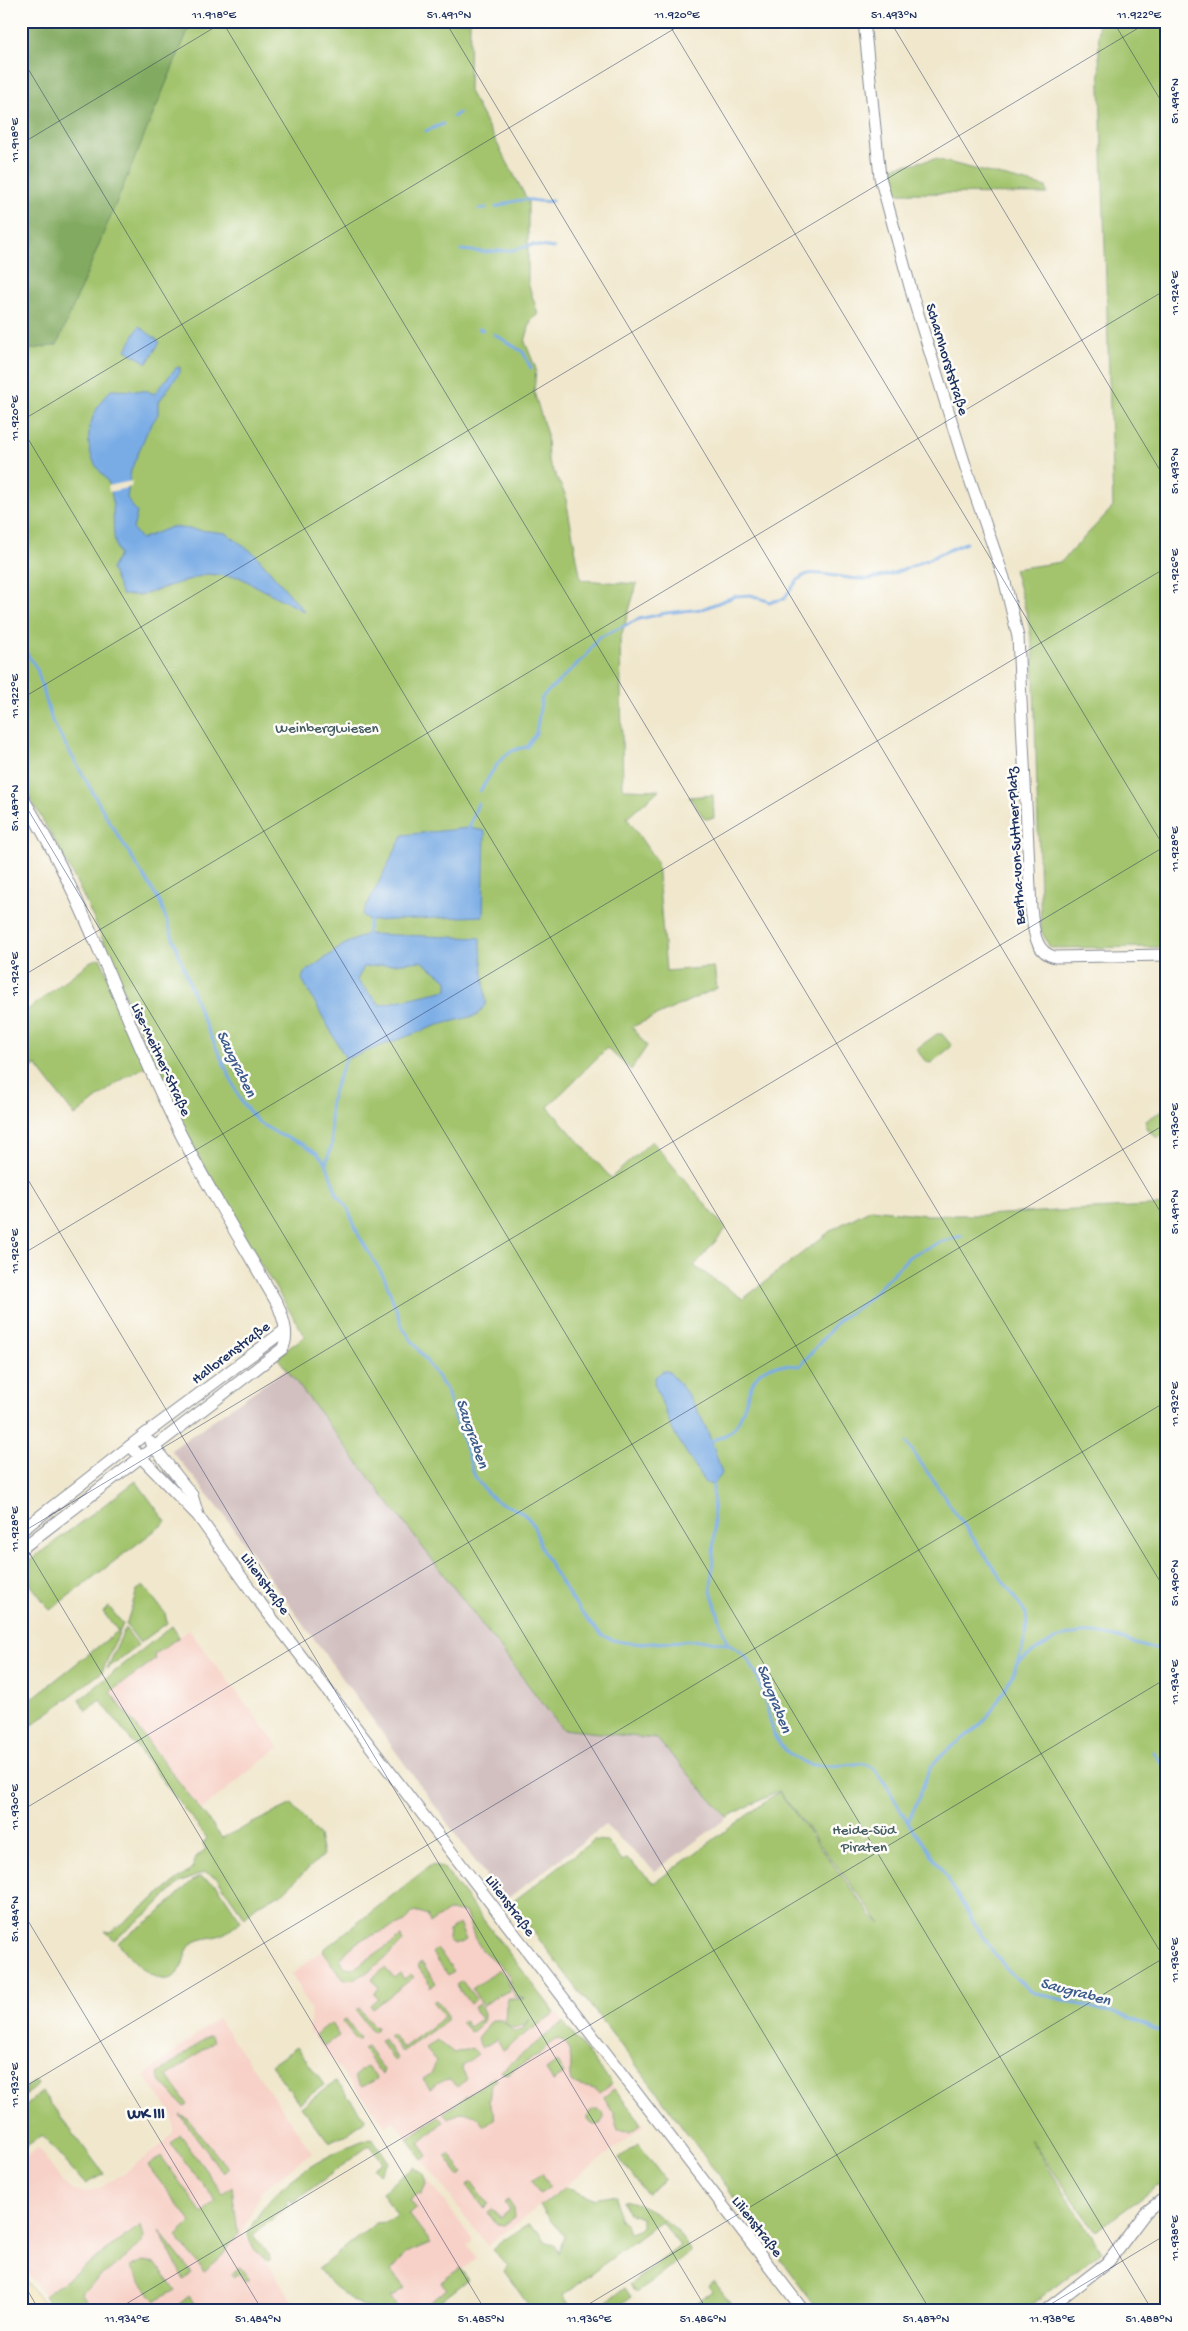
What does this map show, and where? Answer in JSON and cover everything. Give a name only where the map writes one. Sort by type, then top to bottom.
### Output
[{"type":"street","name":"Scharnhorststraße","points":[[864,21],[880,177],[914,301],[1010,597],[1018,637],[1022,702]]},
{"type":"street","name":"Bertha-von-Suttner-Platz","points":[[1022,702],[1031,909],[1038,945],[1045,953],[1055,957],[1167,955]]},
{"type":"street","name":"Lise-Meitner-Straße","points":[[21,795],[76,895],[164,1101],[201,1175],[278,1304],[285,1330]]},
{"type":"street","name":"Hallorenstraße","points":[[21,1531],[144,1435],[285,1330]]},
{"type":"street","name":"Hallorenstraße","points":[[21,1549],[282,1349],[285,1343],[285,1330]]},
{"type":"street","points":[[144,1435],[154,1447]]},
{"type":"street","name":"Lilienstraße","points":[[130,1446],[139,1458],[198,1516],[255,1596],[803,2310]]},
{"type":"street","name":"Lilienstraße","points":[[154,1447],[192,1495],[198,1516]]},
{"type":"street","points":[[1046,2310],[1109,2261],[1146,2212],[1167,2196]]},
{"type":"shaded area","points":[[286,1369],[562,1729],[657,1739],[727,1818],[655,1871],[605,1825],[504,1901],[222,1512],[171,1450]]},
{"type":"shaded area","points":[[189,1630],[279,1747],[201,1810],[110,1692],[156,1659],[153,1655]]},
{"type":"shaded area","points":[[431,1865],[443,1867],[644,2126],[487,2246],[394,2121],[386,2126],[310,2032],[311,2011],[292,1974]]},
{"type":"shaded area","points":[[218,2018],[312,2152],[261,2191],[242,2234],[270,2267],[298,2310],[55,2310],[21,2263],[21,2161],[38,2148],[63,2183],[73,2191],[85,2192],[102,2187],[124,2173],[164,2143],[173,2133],[173,2115],[144,2076]]},
{"type":"shaded area","points":[[424,2175],[473,2240],[467,2245],[477,2258],[461,2270],[468,2280],[429,2310],[387,2310],[376,2223],[386,2222],[396,2215],[389,2202]]},
{"type":"green space","points":[[21,21],[192,21],[57,345],[21,351]]},
{"type":"green space","name":"Weinbergwiesen","points":[[165,21],[470,21],[469,91],[528,201],[528,283],[538,314],[531,320],[525,342],[536,369],[534,392],[547,435],[548,460],[565,494],[581,580],[637,584],[620,640],[623,789],[659,790],[627,818],[657,862],[666,971],[714,967],[717,988],[632,1027],[647,1046],[631,1070],[607,1048],[548,1107],[611,1178],[652,1141],[726,1229],[694,1266],[743,1299],[833,1229],[871,1209],[926,1215],[984,1215],[1167,1205],[1167,2184],[1156,2187],[1096,2231],[1030,2139],[1102,2251],[1024,2310],[818,2310],[650,2083],[511,1903],[594,1840],[607,1841],[622,1861],[627,1858],[654,1883],[779,1792],[871,1915],[881,1924],[779,1791],[727,1817],[657,1739],[562,1729],[277,1357],[305,1336],[239,1228],[192,1145],[165,1091],[86,902],[47,827],[21,783],[21,191]]},
{"type":"green space","points":[[1098,21],[1167,21],[1167,947],[1050,948],[1041,930],[1033,650],[1028,619],[1014,569],[1061,562],[1113,507]]},
{"type":"green space","points":[[935,159],[1046,187],[1047,194],[896,193],[893,167]]},
{"type":"green space","points":[[713,795],[714,818],[705,819],[689,797]]},
{"type":"green space","points":[[100,958],[148,1065],[118,1082],[75,1116],[36,1065],[21,1075],[21,1015],[91,961]]},
{"type":"green space","points":[[937,1034],[942,1034],[952,1046],[931,1063],[926,1062],[916,1049]]},
{"type":"green space","points":[[1164,1109],[1167,1110],[1167,1131],[1157,1138],[1146,1128],[1146,1121]]},
{"type":"green space","points":[[136,1481],[166,1522],[50,1610],[21,1572],[21,1567]]},
{"type":"green space","points":[[144,1586],[165,1613],[167,1623],[140,1643],[126,1625],[137,1590]]},
{"type":"green space","points":[[109,1607],[123,1624],[102,1672],[34,1724],[21,1726],[21,1707],[118,1631],[103,1612]]},
{"type":"green space","points":[[172,1626],[179,1637],[154,1655],[156,1659],[110,1692],[222,1838],[292,1804],[319,1836],[323,1855],[281,1894],[257,1905],[245,1918],[217,1878],[205,1872],[180,1883],[148,1913],[114,1940],[105,1931],[111,1932],[192,1869],[196,1857],[206,1849],[203,1844],[207,1838],[100,1700],[86,1711],[79,1700]]},
{"type":"green space","points":[[125,1628],[138,1645],[107,1669]]},
{"type":"green space","points":[[431,1865],[443,1867],[555,2013],[503,2050],[497,2039],[482,2048],[477,2039],[492,2020],[502,2020],[505,2023],[508,1999],[525,1999],[515,1996],[510,1984],[509,1974],[483,1951],[475,1939],[465,1912],[448,1911],[430,1923],[427,1915],[419,1912],[412,1913],[405,1922],[359,1941],[340,1960],[345,1968],[353,1969],[401,1937],[403,1942],[374,1967],[357,1978],[349,1980],[343,1978],[323,1950]],"holes":[[[530,2019],[523,2029],[513,2031],[505,2023],[512,2028],[525,2025]]]},
{"type":"green space","points":[[199,1877],[217,1885],[241,1921],[221,1935],[196,1941],[186,1952],[181,1968],[174,1976],[166,1979],[157,1978],[139,1965],[118,1942],[156,1916],[191,1882]]},
{"type":"green space","points":[[459,1924],[466,1940],[453,1945],[448,1939],[449,1931]]},
{"type":"green space","points":[[437,1948],[454,1971],[448,1975],[432,1953]]},
{"type":"green space","points":[[422,1963],[436,1983],[430,1988],[431,1984],[417,1966]]},
{"type":"green space","points":[[385,1968],[394,1978],[400,1973],[404,1979],[411,1974],[414,1977],[373,2009],[370,2005],[378,1998],[374,1993],[379,1988],[372,1978]]},
{"type":"green space","points":[[499,1969],[506,1976],[510,1992],[498,1995],[483,2006],[472,1989]]},
{"type":"green space","points":[[462,1981],[476,1999],[470,2004],[456,1985]]},
{"type":"green space","points":[[436,2000],[447,2014],[447,2020],[402,2052],[388,2035],[391,2033],[403,2048],[444,2017],[433,2002]]},
{"type":"green space","points":[[479,2004],[484,2013],[483,2021],[470,2032],[461,2022],[464,2020],[469,2027],[481,2019],[473,2008]]},
{"type":"green space","points":[[359,2008],[374,2027],[377,2026],[378,2028],[372,2032],[356,2010]]},
{"type":"green space","points":[[346,2019],[360,2038],[357,2040],[342,2021]]},
{"type":"green space","points":[[563,2022],[612,2084],[600,2093],[597,2090],[579,2086],[572,2082],[569,2051],[562,2040],[558,2039],[549,2044],[538,2055],[508,2074],[501,2071]]},
{"type":"green space","points":[[331,2023],[339,2036],[324,2046],[315,2035]]},
{"type":"green space","points":[[210,2035],[214,2041],[168,2076],[188,2105],[184,2107],[162,2083],[158,2074]]},
{"type":"green space","points":[[383,2039],[398,2059],[395,2061],[380,2041]]},
{"type":"green space","points":[[437,2040],[454,2053],[472,2048],[478,2054],[463,2065],[462,2069],[467,2079],[457,2087],[450,2079],[444,2080],[430,2089],[423,2080],[431,2075],[436,2061],[425,2048]]},
{"type":"green space","points":[[297,2047],[324,2085],[299,2103],[271,2065]]},
{"type":"green space","points":[[367,2047],[384,2070],[382,2075],[363,2049]]},
{"type":"green space","points":[[557,2062],[564,2074],[553,2081],[546,2070]]},
{"type":"green space","points":[[367,2066],[377,2079],[362,2087],[354,2077]]},
{"type":"green space","points":[[495,2076],[497,2080],[491,2084],[489,2102],[495,2118],[484,2126],[476,2117],[468,2112],[459,2113],[448,2119],[443,2113]]},
{"type":"green space","points":[[36,2081],[38,2085],[21,2098],[21,2091]]},
{"type":"green space","points":[[336,2081],[366,2120],[347,2134],[328,2142],[301,2107]]},
{"type":"green space","points":[[614,2089],[638,2118],[640,2125],[630,2132],[618,2131],[613,2113],[604,2097]]},
{"type":"green space","points":[[42,2092],[104,2174],[85,2184],[42,2135],[21,2150],[21,2109]]},
{"type":"green space","points":[[596,2109],[602,2111],[604,2117],[602,2123],[596,2125],[590,2123],[588,2117],[590,2111]]},
{"type":"green space","points":[[180,2115],[188,2119],[228,2169],[223,2173]]},
{"type":"green space","points":[[438,2116],[443,2122],[419,2143],[428,2156],[423,2160],[407,2139]]},
{"type":"green space","points":[[180,2135],[223,2194],[232,2186],[238,2234],[222,2256],[204,2272],[176,2236],[191,2222],[148,2166],[161,2156],[202,2213],[216,2201],[171,2144]]},
{"type":"green space","points":[[369,2138],[373,2139],[389,2162],[380,2175],[374,2169],[383,2162],[370,2145],[292,2203],[290,2199],[287,2202],[289,2205],[253,2235],[271,2259],[268,2261],[261,2256],[252,2245],[248,2233],[258,2215],[270,2200],[299,2174],[332,2154]]},
{"type":"green space","points":[[638,2144],[665,2180],[646,2194],[619,2158]]},
{"type":"green space","points":[[449,2154],[463,2173],[460,2176],[445,2156]]},
{"type":"green space","points":[[414,2167],[423,2173],[426,2184],[421,2195],[419,2193],[410,2200],[416,2208],[409,2214],[431,2243],[407,2253],[391,2271],[405,2288],[390,2297],[399,2310],[382,2311],[371,2309],[349,2298],[318,2269],[376,2223],[386,2222],[396,2215],[382,2192]]},
{"type":"green space","points":[[542,2173],[550,2187],[540,2194],[531,2181]]},
{"type":"green space","points":[[471,2181],[488,2204],[484,2208],[467,2185]]},
{"type":"green space","points":[[565,2187],[593,2199],[617,2195],[618,2219],[626,2225],[629,2233],[638,2230],[642,2226],[642,2218],[627,2213],[623,2200],[645,2207],[663,2218],[691,2252],[636,2293],[629,2285],[680,2246],[661,2221],[563,2295],[573,2310],[532,2310],[504,2271],[508,2266],[492,2250],[502,2241],[528,2225],[541,2233],[545,2241],[555,2245],[559,2253],[564,2236],[540,2206]]},
{"type":"green space","points":[[508,2200],[514,2209],[515,2217],[504,2225],[497,2224],[488,2212],[492,2209],[500,2218],[510,2210],[505,2203]]},
{"type":"green space","points":[[141,2225],[144,2238],[139,2246],[81,2293],[87,2301],[76,2310],[55,2310],[44,2296]]},
{"type":"green space","points":[[159,2231],[192,2273],[184,2280]]},
{"type":"green space","points":[[143,2261],[156,2263],[175,2290],[156,2301],[130,2267]]},
{"type":"green space","points":[[240,2267],[250,2280],[246,2282],[239,2273],[233,2277],[231,2274]]},
{"type":"green space","points":[[460,2268],[468,2280],[429,2310],[419,2310],[447,2289],[441,2282]]},
{"type":"green space","points":[[714,2281],[736,2310],[688,2310],[712,2291],[708,2286]]},
{"type":"green space","points":[[625,2288],[631,2297],[613,2310],[596,2310]]},
{"type":"green space","points":[[189,2296],[199,2310],[196,2310],[193,2306],[185,2310],[181,2306],[176,2310],[172,2310]]},
{"type":"sand","points":[[21,2275],[49,2310],[21,2310]]},
{"type":"water","points":[[139,326],[160,342],[147,363],[126,350]]},
{"type":"water","points":[[180,367],[180,372],[158,403],[158,414],[147,432],[131,470],[127,498],[137,513],[133,529],[141,539],[171,527],[226,533],[255,554],[305,612],[239,577],[207,574],[141,595],[122,595],[111,569],[119,555],[114,538],[112,496],[109,484],[97,467],[91,454],[89,434],[91,424],[104,397],[111,390],[148,391],[154,394],[176,368]]},
{"type":"water","points":[[469,828],[485,831],[483,916],[370,921],[362,915],[403,835]]},
{"type":"water","points":[[367,934],[480,938],[486,1003],[478,1015],[438,1025],[346,1059],[302,979],[304,973],[345,944]],"holes":[[[421,961],[447,980],[447,990],[380,1005],[357,980],[364,967]]]},
{"type":"water","points":[[663,1371],[668,1371],[687,1394],[708,1432],[722,1474],[713,1485],[705,1483],[673,1431],[654,1383],[655,1377]]},
{"type":"pier","points":[[132,481],[131,487],[109,492],[108,486]]},
{"type":"waterway","points":[[453,117],[459,113]]},
{"type":"waterway","points":[[426,131],[443,124]]},
{"type":"waterway","points":[[496,207],[520,200],[552,201]]},
{"type":"waterway","points":[[479,209],[486,208]]},
{"type":"waterway","points":[[461,250],[484,252],[513,250],[532,245],[554,248]]},
{"type":"waterway","points":[[479,329],[483,330]]},
{"type":"waterway","points":[[494,334],[523,352],[531,368]]},
{"type":"waterway","points":[[480,791],[504,757],[510,752],[527,747],[536,733],[542,697],[585,657],[598,638],[639,619],[666,613],[702,609],[736,596],[751,595],[770,602],[784,599],[797,581],[808,574],[813,573],[854,579],[882,577],[906,569],[966,543]]},
{"type":"waterway","name":"Saugraben","points":[[21,644],[37,669],[52,721],[109,821],[160,902],[201,1015],[242,1103],[258,1122],[278,1134],[303,1144],[317,1153],[326,1163],[337,1194],[347,1207],[359,1236],[385,1279],[403,1328],[446,1389],[475,1477],[493,1499],[520,1512],[532,1523],[549,1563],[590,1623],[606,1637],[621,1642],[714,1641],[730,1645],[743,1654],[754,1668],[774,1735],[783,1748],[798,1760],[806,1763],[825,1766],[863,1764],[873,1768],[886,1785],[910,1826],[931,1853],[989,1947],[1016,1978],[1032,1992],[1124,2016],[1167,2034]]},
{"type":"waterway","points":[[469,828],[478,803]]},
{"type":"waterway","points":[[367,934],[370,921]]},
{"type":"waterway","points":[[326,1163],[332,1144],[330,1107],[334,1089],[346,1059]]},
{"type":"waterway","points":[[712,1441],[730,1432],[736,1425],[741,1416],[751,1385],[763,1370],[776,1365],[800,1366],[839,1320],[864,1303],[910,1256],[940,1242],[962,1236]]},
{"type":"waterway","points":[[907,1443],[1026,1614],[1027,1626],[1019,1657],[996,1705],[978,1727],[944,1753],[931,1766],[908,1822]]},
{"type":"waterway","points":[[713,1485],[714,1537],[711,1591],[727,1643]]},
{"type":"waterway","points":[[1018,1663],[1051,1642],[1074,1634],[1100,1634],[1146,1647],[1167,1649]]},
{"type":"waterway","points":[[1154,1752],[1167,1770]]},
{"type":"district","name":"WK III","points":[[146,2112]]},
{"type":"park label","name":"Heide-Süd Piraten","points":[[864,1838]]}]
